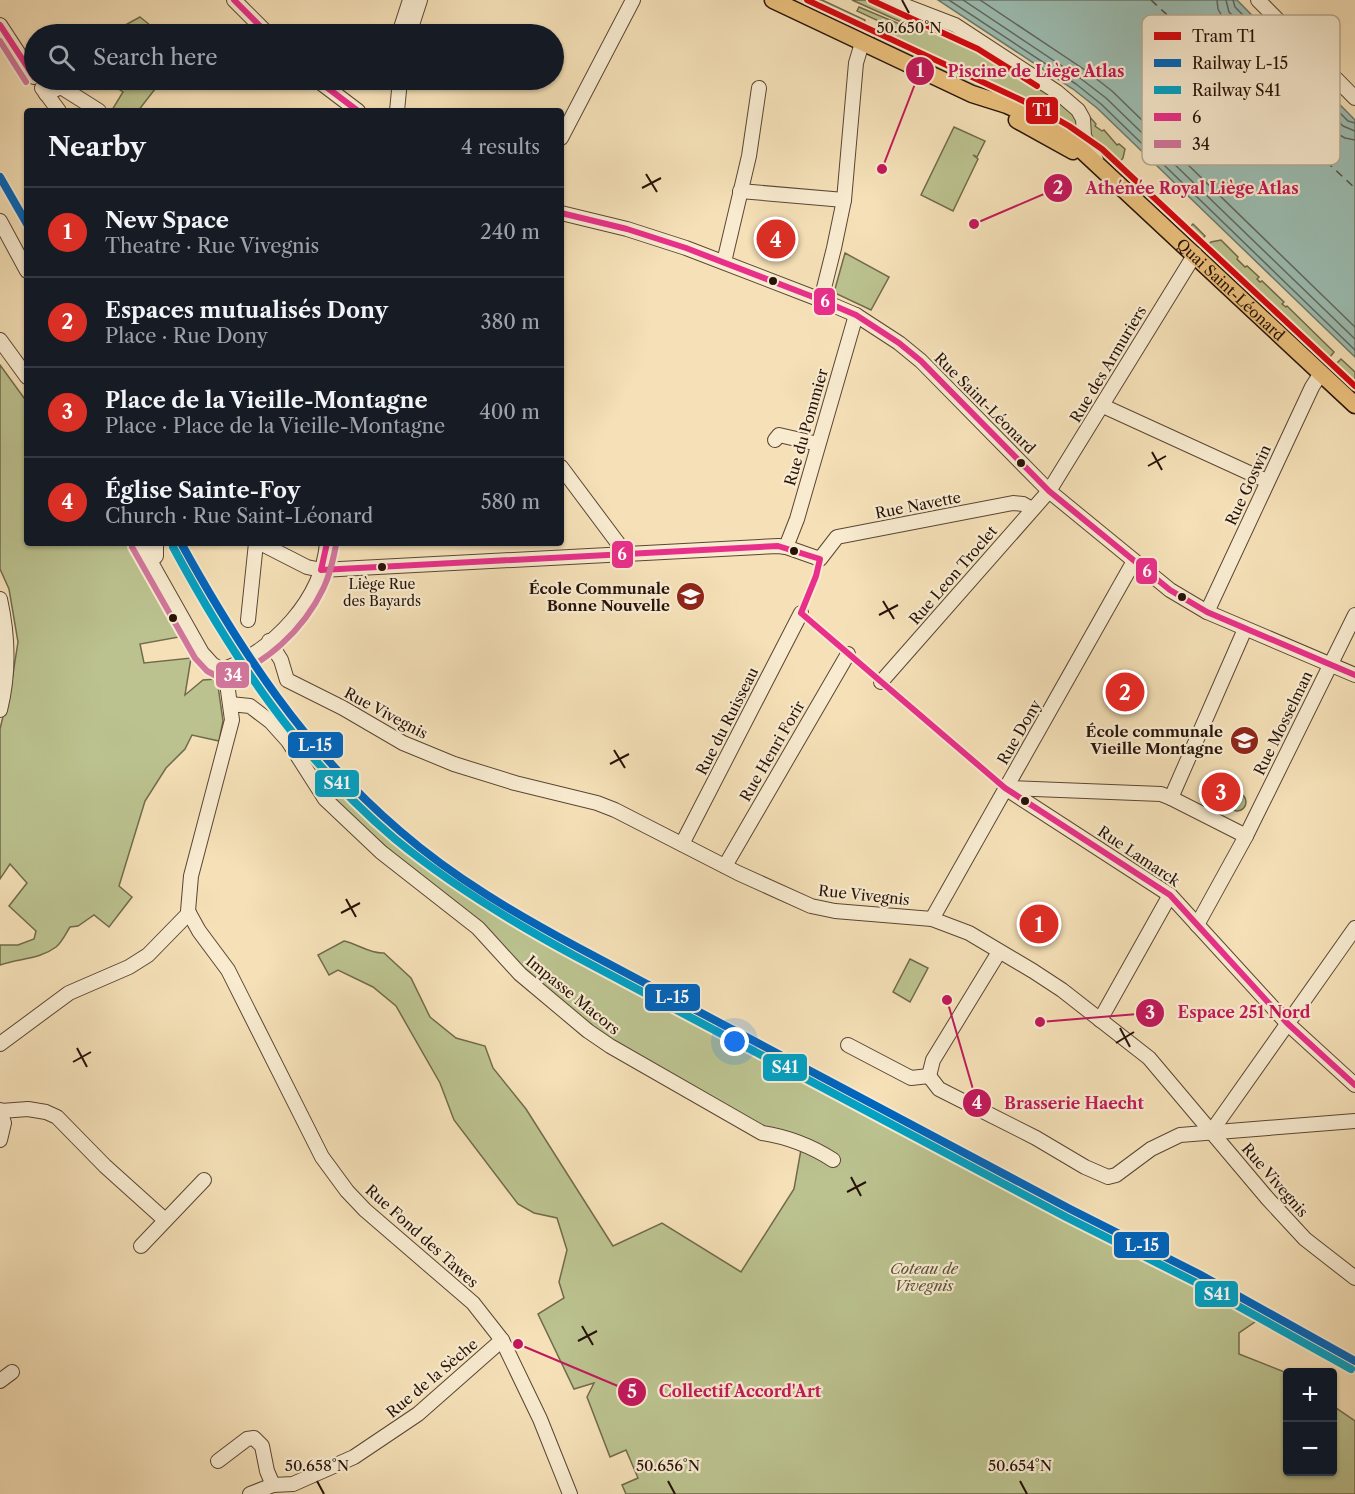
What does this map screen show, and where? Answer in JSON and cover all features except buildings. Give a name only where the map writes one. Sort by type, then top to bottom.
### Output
[{"type":"main road","name":"Quai Saint-Léonard","points":[[773,0],[972,94],[1045,121],[1059,129],[1355,405]]},
{"type":"main road","name":"Quai Saint-Léonard","points":[[988,99],[1003,112],[1080,155],[1099,170],[1102,167]]},
{"type":"street","points":[[234,0],[258,24]]},
{"type":"street","points":[[402,24],[410,0]]},
{"type":"street","points":[[412,24],[420,0]]},
{"type":"street","points":[[564,132],[633,0]]},
{"type":"street","name":"Quai Saint-Léonard","points":[[890,0],[942,19],[982,40],[1066,99],[1078,110],[1083,119],[1084,136],[1102,167]]},
{"type":"street","points":[[1258,0],[1273,15]]},
{"type":"street","points":[[0,25],[24,61]]},
{"type":"street","points":[[821,300],[844,200],[856,63],[862,43]]},
{"type":"street","points":[[1340,83],[1355,98]]},
{"type":"street","points":[[724,262],[748,156],[759,88]]},
{"type":"street","points":[[43,90],[56,108]]},
{"type":"street","points":[[46,94],[55,90]]},
{"type":"street","points":[[66,90],[94,108]]},
{"type":"street","points":[[330,90],[354,108]]},
{"type":"street","points":[[396,90],[398,106]]},
{"type":"street","points":[[398,106],[399,90]]},
{"type":"street","points":[[1037,130],[1051,133],[1062,139],[1070,138],[1084,127]]},
{"type":"street","points":[[740,191],[844,200]]},
{"type":"street","name":"Rue Saint-Léonard","points":[[564,214],[627,229],[724,262],[856,315],[899,343],[931,370],[1049,491],[1170,590],[1207,612],[1355,675]]},
{"type":"street","points":[[0,221],[24,265]]},
{"type":"street","name":"Rue des Armuriers","points":[[1049,491],[1195,254]]},
{"type":"street","name":"Rue du Pommier","points":[[786,547],[797,519],[856,315]]},
{"type":"street","points":[[0,340],[24,373]]},
{"type":"street","name":"Rue Goswin","points":[[1207,612],[1267,481],[1321,373]]},
{"type":"street","points":[[1102,406],[1267,481]]},
{"type":"street","points":[[775,440],[779,435],[818,444]]},
{"type":"street","points":[[564,471],[626,554]]},
{"type":"street","name":"Rue Leon Troclet","points":[[881,682],[1049,491]]},
{"type":"street","name":"Rue Navette","points":[[786,547],[820,560],[837,537],[1013,503],[1023,504],[1032,510]]},
{"type":"street","points":[[142,546],[202,653],[212,664],[227,668],[266,644],[294,620],[321,570],[326,546]]},
{"type":"street","points":[[151,561],[156,556],[156,546]]},
{"type":"street","points":[[248,620],[258,546]]},
{"type":"street","points":[[264,546],[307,567],[321,570],[786,547]]},
{"type":"street","name":"Rue Dony","points":[[932,919],[1134,561]]},
{"type":"street","points":[[0,600],[6,641],[0,710]]},
{"type":"street","name":"Rue du Ruisseau","points":[[682,844],[801,613]]},
{"type":"street","name":"Rue Mosselman","points":[[1197,925],[1246,836],[1355,615]]},
{"type":"street","points":[[1171,798],[1245,629]]},
{"type":"street","name":"Rue Vivegnis","points":[[266,644],[281,660],[287,680],[343,708],[403,743],[463,767],[515,783],[597,803],[811,906],[835,911],[932,919],[969,933],[1062,990],[1149,1058],[1305,1239],[1355,1278]]},
{"type":"street","name":"Rue Henri Forir","points":[[725,866],[848,654]]},
{"type":"street","points":[[0,1044],[69,993],[129,967],[148,955],[189,914],[191,876],[229,739],[232,720],[227,668]]},
{"type":"street","name":"Impasse Macors","points":[[230,704],[250,706],[271,722],[288,741],[325,799],[381,852],[478,928],[519,974],[588,1031],[610,1046],[762,1133],[779,1136],[813,1148],[833,1160]]},
{"type":"street","points":[[1005,788],[1161,794],[1246,836]]},
{"type":"street","name":"Rue Lamarck","points":[[1005,788],[1170,895],[1287,1023],[1355,1085]]},
{"type":"street","points":[[1100,1020],[1170,895]]},
{"type":"street","name":"Rue Fond des Tawes","points":[[189,914],[228,970],[322,1157],[347,1191],[365,1210],[473,1303],[502,1340],[540,1419],[570,1494]]},
{"type":"street","points":[[1211,1132],[1355,928]]},
{"type":"street","points":[[929,1076],[933,1060],[999,952]]},
{"type":"street","points":[[848,1045],[911,1078],[929,1076]]},
{"type":"street","points":[[929,1076],[939,1089],[1036,1138],[1084,1167],[1108,1177],[1116,1175],[1151,1149],[1180,1135],[1355,1121]]},
{"type":"street","points":[[0,1140],[3,1123],[0,1111],[28,1109],[46,1112],[57,1117],[105,1166],[165,1220]]},
{"type":"street","points":[[141,1246],[204,1180]]},
{"type":"street","name":"Rue de la Sèche","points":[[250,1494],[273,1485],[293,1485],[354,1457],[418,1414],[502,1340]]},
{"type":"street","points":[[0,1381],[12,1372]]},
{"type":"street","points":[[218,1461],[247,1439],[254,1438],[262,1446],[267,1471],[273,1485]]},
{"type":"green space","points":[[802,0],[822,0],[865,20],[861,29]]},
{"type":"green space","points":[[852,0],[877,0],[970,42],[1003,60],[1075,113],[1077,123],[1075,130],[1073,132],[873,40],[881,22],[857,11],[859,7],[916,31],[919,30]]},
{"type":"green space","points":[[140,17],[149,24],[127,24]]},
{"type":"green space","points":[[120,90],[154,90],[140,108],[113,108],[123,92]]},
{"type":"green space","points":[[1089,116],[1096,124],[1095,126],[1104,130],[1117,145],[1125,149],[1123,158],[1117,165],[1103,152],[1099,156],[1091,143]]},
{"type":"green space","points":[[954,127],[985,141],[977,157],[973,155],[978,159],[953,211],[921,195]]},
{"type":"green space","points":[[1193,224],[1205,236],[1199,242],[1186,231]]},
{"type":"green space","points":[[1221,240],[1245,267],[1247,266],[1259,277],[1257,279],[1260,282],[1262,281],[1284,302],[1282,304],[1287,306],[1334,352],[1326,362],[1205,248],[1211,242]]},
{"type":"green space","points":[[845,253],[889,277],[871,310],[837,294],[835,289]]},
{"type":"green space","points":[[1341,359],[1355,372],[1355,389],[1332,368]]},
{"type":"green space","points":[[0,365],[24,398],[24,546],[130,546],[179,637],[140,644],[144,663],[191,658],[185,695],[203,680],[217,679],[223,721],[219,741],[192,735],[185,749],[166,768],[145,801],[119,886],[132,897],[109,927],[94,915],[78,926],[70,927],[60,943],[49,951],[36,957],[0,965],[0,945],[18,945],[34,939],[36,931],[9,906],[27,883],[10,864],[0,879],[0,729],[12,680],[18,642],[9,589],[0,569]]},
{"type":"green space","name":"Coteau de Vivegnis","points":[[286,721],[360,800],[414,848],[502,912],[1262,1317],[1239,1333],[1239,1354],[1283,1371],[1283,1476],[1337,1476],[1337,1409],[1355,1421],[1355,1494],[626,1494],[622,1485],[638,1478],[626,1450],[610,1457],[587,1397],[594,1383],[574,1389],[538,1314],[564,1298],[559,1282],[567,1250],[557,1218],[534,1213],[518,1204],[454,1120],[440,1083],[396,1006],[373,987],[338,970],[329,975],[318,955],[344,941],[374,952],[384,953],[411,978],[430,1017],[456,1038],[485,1046],[493,1068],[526,1109],[613,1246],[662,1223],[741,1272],[794,1189],[802,1144],[779,1136],[608,1038],[562,1004],[329,796],[277,722]]},
{"type":"green space","points":[[1233,793],[1241,793],[1246,798],[1244,809],[1233,811],[1228,806],[1228,798]]},
{"type":"green space","points":[[910,959],[928,968],[910,1002],[893,992]]},
{"type":"water","points":[[938,0],[1237,0],[1252,15],[1142,15],[1142,151],[1097,108],[1073,89]]},
{"type":"water","points":[[1340,105],[1355,120],[1355,357],[1156,165],[1340,165]]},
{"type":"ferry route","points":[[1151,0],[1167,15]]},
{"type":"ferry route","points":[[1330,165],[1355,188]]},
{"type":"tram line","name":"T1","points":[[807,0],[1034,106],[1069,126],[1102,149],[1355,386]]},
{"type":"tram line","name":"T1","points":[[871,0],[978,49],[1037,86]]},
{"type":"rail line","name":"L-15","points":[[0,177],[24,219]]},
{"type":"rail line","name":"L-15","points":[[183,546],[251,660],[305,733],[366,800],[400,831],[464,880],[579,948],[1070,1209],[1199,1274],[1355,1361]]},
{"type":"rail line","name":"S41","points":[[173,547],[244,666],[270,704],[299,740],[361,808],[395,839],[438,872],[505,916],[575,956],[1066,1217],[1195,1282],[1351,1369]]},
{"type":"transit line","name":"6","points":[[234,0],[258,24]]},
{"type":"transit line","name":"6","points":[[0,25],[24,62]]},
{"type":"transit line","name":"34","points":[[0,41],[24,79]]},
{"type":"transit line","name":"6","points":[[330,90],[354,108]]},
{"type":"transit line","name":"6","points":[[564,214],[627,229],[686,248],[856,315],[899,343],[921,361],[1049,491],[1170,590],[1207,612],[1355,675]]},
{"type":"transit line","name":"6","points":[[326,546],[321,570],[778,546],[820,559],[816,576],[801,613],[1005,788],[1170,895],[1287,1023],[1355,1085]]},
{"type":"transit line","name":"34","points":[[132,547],[195,658],[207,671],[222,679],[253,665],[282,644],[294,632],[323,589],[336,546]]},
{"type":"place","name":"Piscine de Liège Atlas","points":[[882,169]]},
{"type":"place","name":"Athénée Royal Liège Atlas","points":[[974,224]]},
{"type":"place","name":"Église Sainte-Foy","points":[[776,239]]},
{"type":"place","name":"Liège Rue des Bayards","points":[[382,567]]},
{"type":"place","name":"École Communale Bonne Nouvelle","points":[[691,597]]},
{"type":"place","name":"Espaces mutualisés Dony","points":[[1125,692]]},
{"type":"place","name":"École communale Vieille Montagne","points":[[1244,740]]},
{"type":"place","name":"Place de la Vieille-Montagne","points":[[1221,792]]},
{"type":"place","name":"New Space","points":[[1039,924]]},
{"type":"place","name":"Brasserie Haecht","points":[[947,1000]]},
{"type":"place","name":"Espace 251 Nord","points":[[1040,1022]]},
{"type":"place","name":"Collectif Accord'Art","points":[[518,1344]]}]
